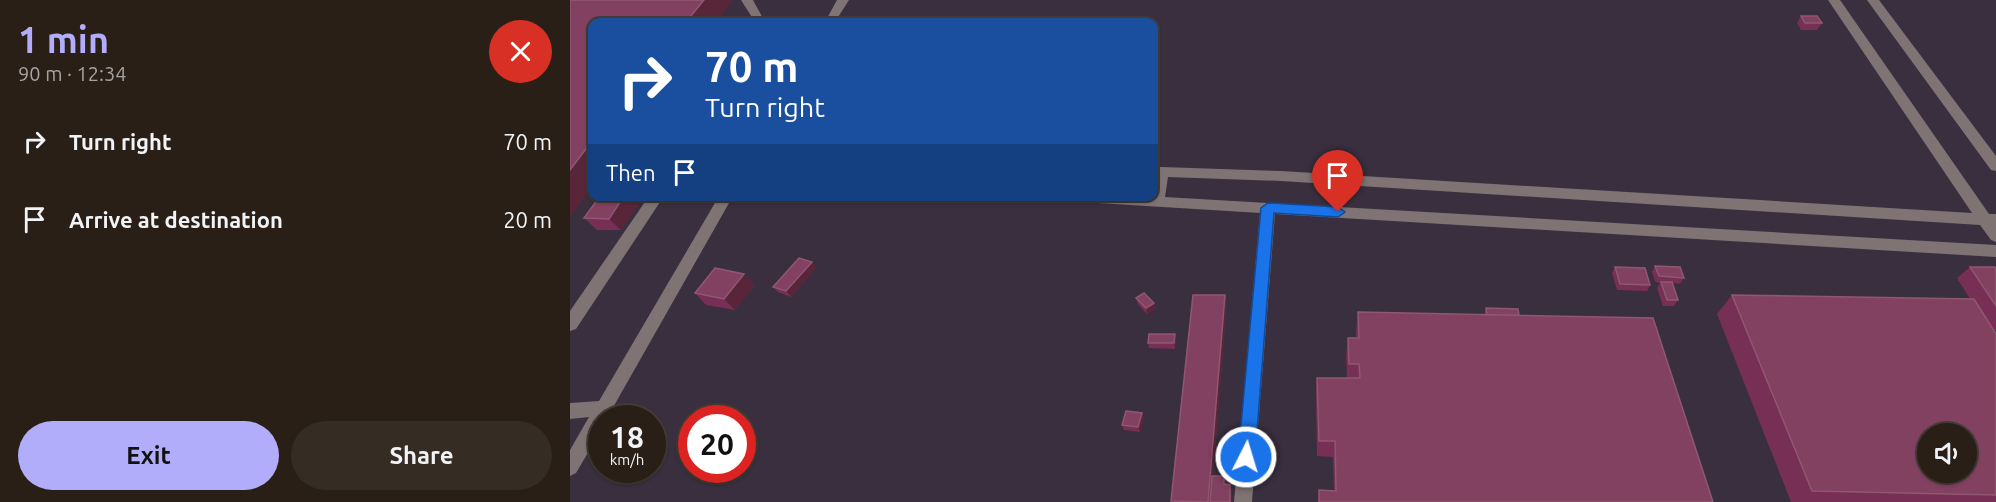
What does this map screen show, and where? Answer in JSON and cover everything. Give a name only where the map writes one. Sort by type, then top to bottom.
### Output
[{"type":"street","points":[[747,0],[758,18]]},
{"type":"street","points":[[832,18],[843,0]]},
{"type":"street","points":[[1834,0],[1990,220],[1996,236]]},
{"type":"street","points":[[1873,0],[1996,166]]},
{"type":"street","points":[[1158,172],[1281,176],[1593,194],[1990,220]]},
{"type":"street","points":[[570,324],[654,201]]},
{"type":"street","points":[[606,405],[723,201]]},
{"type":"street","points":[[1157,201],[1996,251]]},
{"type":"street","points":[[1242,502],[1268,208]]},
{"type":"street","points":[[570,411],[588,409]]},
{"type":"street","points":[[570,467],[588,436]]},
{"type":"shaded area","points":[[570,0],[1996,0],[1996,502],[570,502]]},
{"type":"building","points":[[570,0],[704,0],[689,18],[588,18],[588,146],[570,170]]},
{"type":"building","points":[[1801,16],[1817,16],[1822,23],[1805,23]]},
{"type":"building","points":[[596,201],[621,201],[609,219],[584,218]]},
{"type":"building","points":[[799,258],[812,262],[786,291],[773,287]]},
{"type":"building","points":[[1655,266],[1680,267],[1684,278],[1659,276]]},
{"type":"building","points":[[1615,267],[1645,268],[1650,285],[1620,284]]},
{"type":"building","points":[[1970,267],[1995,267],[1996,306]]},
{"type":"building","points":[[715,268],[744,274],[724,299],[695,293]]},
{"type":"building","points":[[1661,282],[1672,282],[1678,300],[1667,300]]},
{"type":"building","points":[[1144,293],[1154,303],[1146,308],[1136,298]]},
{"type":"building","points":[[1193,295],[1225,295],[1208,502],[1171,501]]},
{"type":"building","points":[[1732,295],[1974,299],[1996,334],[1996,495],[1812,491]]},
{"type":"building","points":[[1486,308],[1518,309],[1519,315],[1487,315]]},
{"type":"building","points":[[1358,312],[1653,318],[1713,502],[1319,502],[1319,490],[1336,491],[1335,441],[1319,441],[1317,378],[1360,378],[1359,364],[1349,364],[1348,338],[1359,338]]},
{"type":"building","points":[[1149,334],[1175,334],[1174,343],[1148,343]]},
{"type":"building","points":[[1126,411],[1142,413],[1138,427],[1122,425]]},
{"type":"building","points":[[1212,476],[1224,476],[1224,484],[1230,485],[1230,502],[1210,502]]},
{"type":"route","points":[[1246,457],[1268,208],[1338,212]]}]
